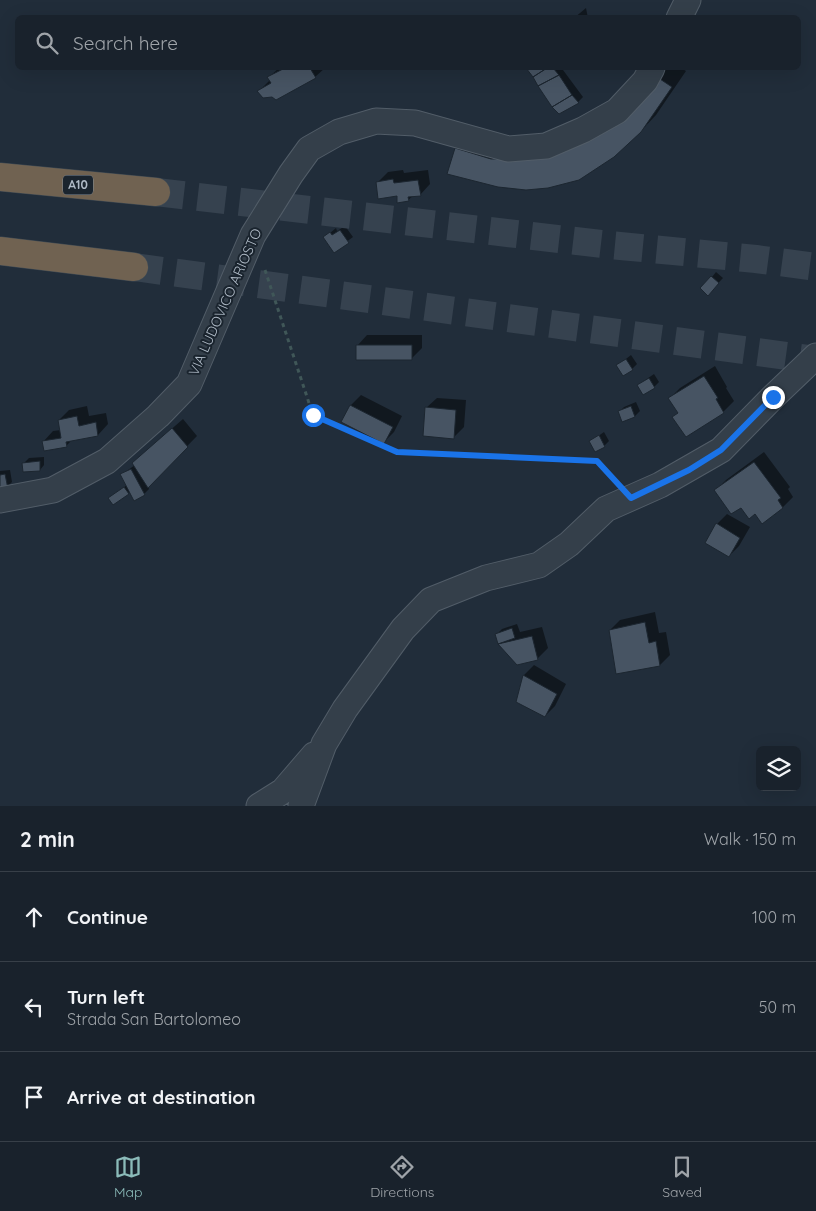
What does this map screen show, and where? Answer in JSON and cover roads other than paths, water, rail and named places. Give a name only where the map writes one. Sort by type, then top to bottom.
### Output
[{"type":"highway","name":"A10","points":[[0,177],[156,192]]},
{"type":"highway","points":[[0,251],[134,268]]},
{"type":"street","points":[[680,15],[688,0]]},
{"type":"street","name":"VIA LUDOVICO ARIOSTO","points":[[0,500],[53,490],[107,461],[158,416],[189,384],[253,235],[291,174],[309,150],[339,132],[376,121],[416,123],[508,149],[546,146],[583,130],[617,111],[645,81],[651,70]]},
{"type":"street","points":[[259,806],[283,791],[324,744],[346,709],[403,629],[431,600],[486,578],[539,565],[569,544],[606,509],[689,470],[721,450],[816,356]]},
{"type":"street","points":[[301,806],[324,744]]},
{"type":"tunnel","points":[[156,192],[816,267]]},
{"type":"tunnel","points":[[134,267],[816,360]]}]
